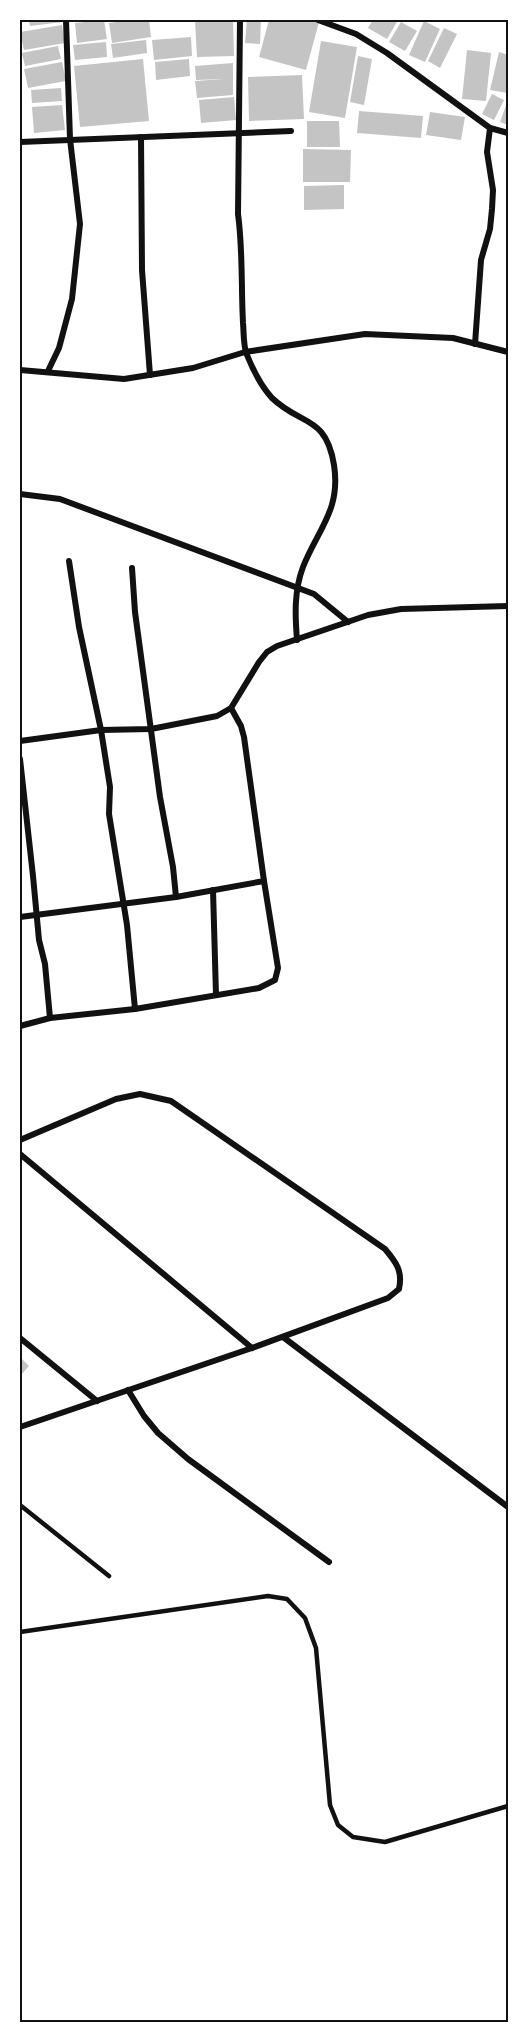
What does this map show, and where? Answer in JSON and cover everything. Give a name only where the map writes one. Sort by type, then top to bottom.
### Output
[{"type":"street","points":[[48,371],[59,348],[72,299],[80,224],[69,139],[66,20]]},
{"type":"street","points":[[240,20],[238,214],[242,244],[241,287],[245,352],[262,385],[273,398],[324,434],[331,448],[336,487],[333,506],[303,568],[294,604],[297,640]]},
{"type":"street","points":[[318,20],[356,34],[387,53],[490,128],[508,133]]},
{"type":"street","points":[[475,344],[481,260],[490,229],[492,209],[493,190],[488,152],[490,128]]},
{"type":"street","points":[[20,142],[291,131]]},
{"type":"street","points":[[141,137],[142,270],[150,375]]},
{"type":"street","points":[[20,370],[124,379],[193,368],[245,352],[365,334],[453,338],[508,352]]},
{"type":"street","points":[[20,494],[60,499],[314,594],[348,622]]},
{"type":"street","points":[[69,561],[110,787],[109,814],[124,903],[135,1009]]},
{"type":"street","points":[[132,568],[135,612],[160,797],[174,867],[176,897]]},
{"type":"street","points":[[20,741],[101,730],[151,729],[217,716],[231,708],[267,652],[277,646],[368,615],[401,609],[508,606]]},
{"type":"street","points":[[20,1026],[50,1018],[135,1009],[260,988],[275,980],[278,968],[244,737],[231,708]]},
{"type":"street","points":[[20,759],[39,940],[45,964],[50,1018]]},
{"type":"street","points":[[20,916],[176,897],[264,881]]},
{"type":"street","points":[[213,890],[216,994]]},
{"type":"street","points":[[20,1140],[116,1099],[140,1094],[171,1101],[384,1249],[396,1262],[402,1278],[399,1289],[388,1298],[252,1348],[20,1427]]},
{"type":"street","points":[[20,1154],[252,1348]]},
{"type":"street","points":[[283,1337],[508,1507]]},
{"type":"street","points":[[20,1338],[97,1401]]},
{"type":"street","points":[[128,1390],[144,1416],[188,1459],[329,1562]]},
{"type":"lane","points":[[20,1505],[108,1576]]},
{"type":"lane","points":[[20,1632],[268,1596],[287,1599],[305,1618],[316,1648],[330,1805],[338,1825],[353,1837],[385,1842],[508,1806]]},
{"type":"building","points":[[29,20],[63,20],[63,22],[30,26]]},
{"type":"building","points":[[104,20],[107,39],[77,43],[75,23]]},
{"type":"building","points":[[149,20],[151,37],[112,43],[109,23]]},
{"type":"building","points":[[195,20],[233,20],[234,56],[197,57]]},
{"type":"building","points":[[247,20],[261,20],[260,44],[245,43]]},
{"type":"building","points":[[269,20],[319,22],[306,70],[259,57]]},
{"type":"building","points":[[373,20],[398,20],[387,39],[368,28]]},
{"type":"building","points":[[424,21],[440,29],[425,62],[409,55]]},
{"type":"building","points":[[401,22],[417,31],[405,51],[389,42]]},
{"type":"building","points":[[62,25],[65,43],[24,50],[20,32]]},
{"type":"building","points":[[444,28],[457,34],[440,68],[428,61]]},
{"type":"building","points":[[191,37],[192,56],[154,60],[152,40]]},
{"type":"building","points":[[146,40],[147,53],[113,58],[111,44]]},
{"type":"building","points":[[321,41],[357,47],[345,118],[309,112]]},
{"type":"building","points":[[106,42],[107,57],[75,60],[73,45]]},
{"type":"building","points":[[58,46],[61,59],[25,66],[22,53]]},
{"type":"building","points":[[467,50],[491,53],[486,101],[462,99]]},
{"type":"building","points":[[499,52],[508,55],[507,93],[490,90]]},
{"type":"building","points":[[358,56],[372,59],[364,105],[350,102]]},
{"type":"building","points":[[143,59],[149,121],[80,127],[74,66]]},
{"type":"building","points":[[189,59],[190,76],[156,80],[155,62]]},
{"type":"building","points":[[62,62],[66,81],[28,88],[24,69]]},
{"type":"building","points":[[233,63],[233,95],[197,98],[195,81],[224,79],[196,80],[195,66]]},
{"type":"building","points":[[302,75],[304,119],[249,121],[248,77]]},
{"type":"building","points":[[61,88],[62,101],[32,103],[31,90]]},
{"type":"building","points":[[492,94],[504,100],[494,120],[482,114]]},
{"type":"building","points":[[234,97],[236,120],[201,123],[199,100]]},
{"type":"building","points":[[508,100],[508,125],[500,122]]},
{"type":"building","points":[[62,105],[65,130],[34,133],[32,107]]},
{"type":"building","points":[[359,111],[423,116],[421,138],[357,133]]},
{"type":"building","points":[[430,112],[465,117],[461,140],[426,135]]},
{"type":"building","points":[[307,121],[339,121],[340,147],[307,147]]},
{"type":"building","points":[[303,149],[351,150],[350,182],[303,182]]},
{"type":"building","points":[[344,185],[344,209],[304,210],[304,186]]},
{"type":"building","points":[[20,1357],[29,1366],[20,1376]]}]
